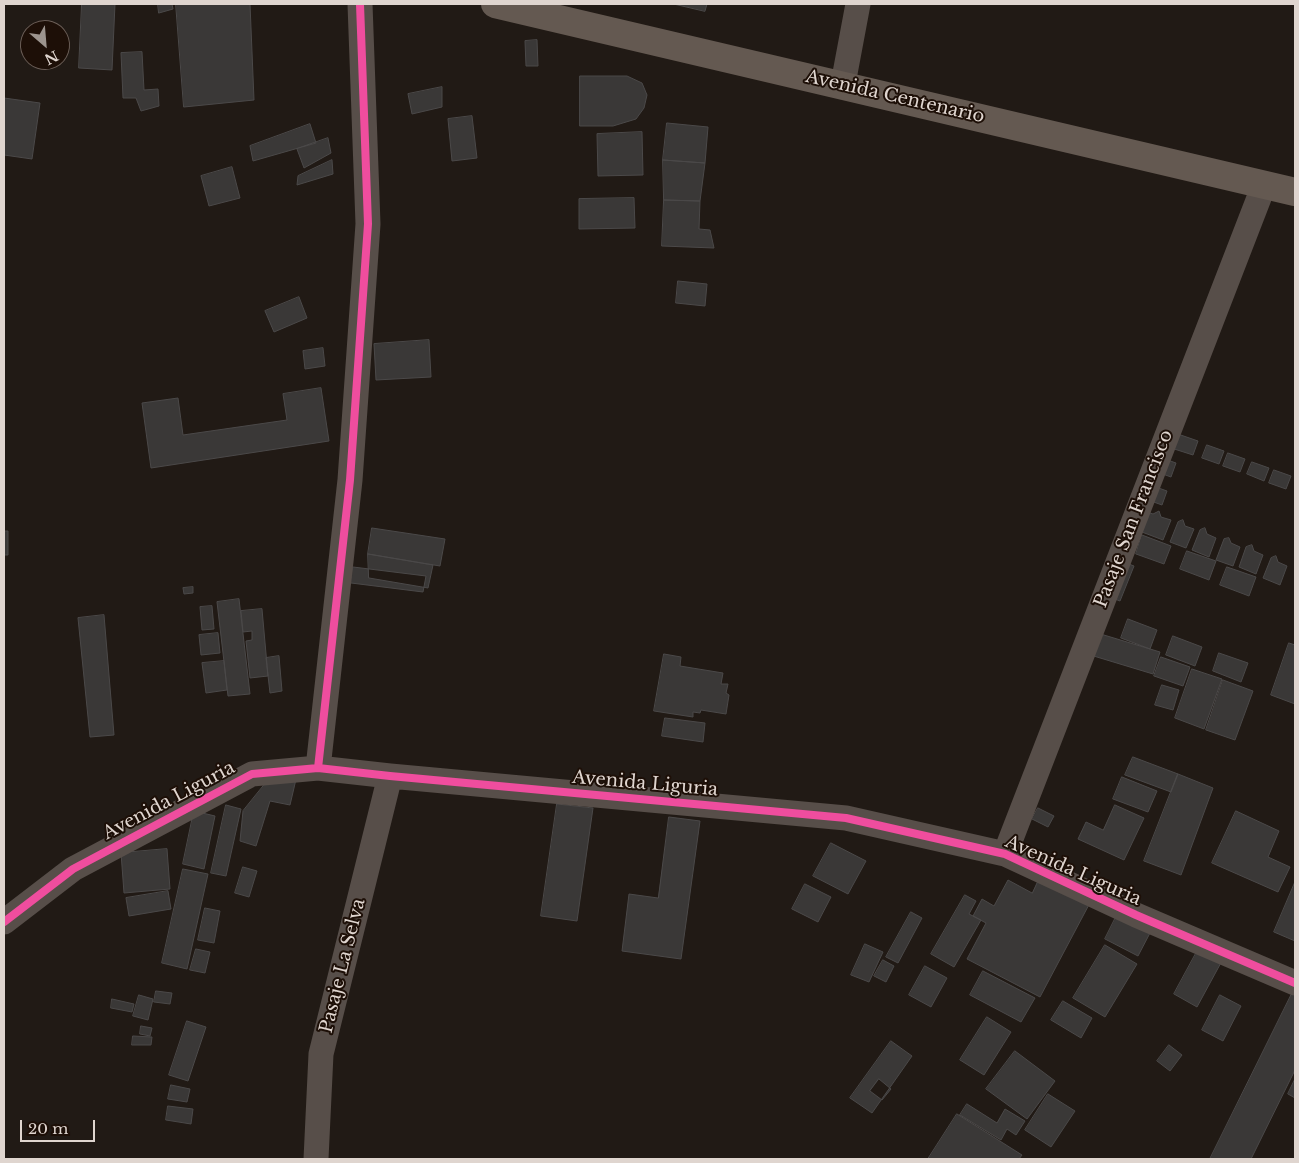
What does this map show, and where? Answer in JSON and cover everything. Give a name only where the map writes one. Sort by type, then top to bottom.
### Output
[{"type":"main road","name":"Avenida Centenario","points":[[495,4],[843,84],[1295,192]]},
{"type":"street","points":[[318,768],[350,480],[368,224],[360,4]]},
{"type":"street","points":[[843,84],[858,4]]},
{"type":"street","name":"Pasaje San Francisco","points":[[1005,854],[1264,185]]},
{"type":"street","name":"Avenida Liguria","points":[[4,922],[73,869],[252,774],[318,768],[846,818],[1005,854],[1136,915],[1295,983]]},
{"type":"street","name":"Pasaje La Selva","points":[[316,1159],[321,1054],[390,776]]},
{"type":"building","points":[[82,4],[115,4],[112,70],[79,68]]},
{"type":"building","points":[[158,4],[172,4],[173,9],[159,13]]},
{"type":"building","points":[[176,4],[250,4],[254,100],[184,107]]},
{"type":"building","points":[[674,4],[707,4],[705,11]]},
{"type":"building","points":[[537,40],[538,66],[526,66],[525,41]]},
{"type":"building","points":[[142,52],[144,90],[158,89],[159,106],[141,111],[136,98],[123,98],[121,53]]},
{"type":"building","points":[[580,76],[627,76],[642,83],[647,95],[644,108],[636,119],[613,126],[580,126]]},
{"type":"building","points":[[442,87],[442,107],[412,114],[408,94]]},
{"type":"building","points":[[4,98],[40,103],[32,159],[4,155]]},
{"type":"building","points":[[472,116],[477,158],[452,161],[448,119]]},
{"type":"building","points":[[667,123],[708,127],[705,163],[663,160]]},
{"type":"building","points":[[310,124],[316,143],[253,161],[250,146]]},
{"type":"building","points":[[642,132],[643,175],[598,176],[597,134]]},
{"type":"building","points":[[328,138],[331,153],[304,168],[297,149]]},
{"type":"building","points":[[332,160],[333,174],[297,185],[298,176]]},
{"type":"building","points":[[663,160],[705,163],[700,201],[664,200]]},
{"type":"building","points":[[232,167],[240,198],[209,206],[201,176]]},
{"type":"building","points":[[634,198],[635,228],[579,229],[579,199]]},
{"type":"building","points":[[664,200],[700,201],[699,229],[710,230],[714,248],[662,246]]},
{"type":"building","points":[[678,281],[707,284],[705,306],[676,303]]},
{"type":"building","points":[[299,297],[307,318],[274,332],[265,311]]},
{"type":"building","points":[[429,340],[431,377],[376,380],[374,344]]},
{"type":"building","points":[[323,348],[325,366],[305,369],[303,351]]},
{"type":"building","points":[[321,388],[329,441],[151,468],[142,403],[178,398],[183,435],[287,420],[283,394]]},
{"type":"building","points":[[1172,432],[1198,441],[1193,455],[1168,447]]},
{"type":"building","points":[[1207,445],[1224,451],[1219,464],[1202,458]]},
{"type":"building","points":[[1228,453],[1245,459],[1240,472],[1223,466]]},
{"type":"building","points":[[1162,458],[1176,463],[1171,477],[1157,472]]},
{"type":"building","points":[[1252,462],[1269,468],[1264,481],[1247,474]]},
{"type":"building","points":[[1274,470],[1291,476],[1286,489],[1269,483]]},
{"type":"building","points":[[1153,486],[1167,491],[1162,505],[1148,500]]},
{"type":"building","points":[[1142,510],[1153,514],[1159,511],[1161,517],[1171,520],[1163,540],[1134,529]]},
{"type":"building","points":[[1183,520],[1185,526],[1194,529],[1186,548],[1170,542],[1178,522]]},
{"type":"building","points":[[372,528],[445,539],[440,566],[368,554]]},
{"type":"building","points":[[1205,528],[1207,534],[1216,538],[1209,557],[1192,550],[1200,530]]},
{"type":"building","points":[[4,531],[8,531],[8,555],[4,555]]},
{"type":"building","points":[[1142,535],[1171,546],[1164,564],[1136,554]]},
{"type":"building","points":[[1229,538],[1231,543],[1240,547],[1233,566],[1216,560],[1224,539]]},
{"type":"building","points":[[1252,545],[1254,551],[1263,555],[1256,574],[1239,567],[1246,547]]},
{"type":"building","points":[[1187,551],[1216,561],[1209,580],[1180,569]]},
{"type":"building","points":[[368,554],[433,565],[428,588],[369,578]]},
{"type":"building","points":[[1276,556],[1278,562],[1287,566],[1280,585],[1263,578],[1271,558]]},
{"type":"building","points":[[1121,561],[1134,566],[1120,601],[1107,596]]},
{"type":"building","points":[[353,567],[426,576],[423,592],[351,583]]},
{"type":"building","points":[[1227,567],[1256,577],[1249,596],[1220,585]]},
{"type":"building","points":[[193,587],[193,593],[184,594],[183,588]]},
{"type":"building","points":[[239,599],[250,694],[228,696],[217,602]]},
{"type":"building","points":[[212,606],[214,629],[202,630],[200,607]]},
{"type":"building","points":[[262,609],[268,676],[250,678],[246,641],[252,640],[252,631],[243,632],[241,611]]},
{"type":"building","points":[[104,615],[114,735],[90,737],[78,618]]},
{"type":"building","points":[[1128,619],[1157,630],[1150,649],[1121,638]]},
{"type":"building","points":[[1094,632],[1160,652],[1153,674],[1087,654]]},
{"type":"building","points":[[218,633],[220,653],[201,655],[199,635]]},
{"type":"building","points":[[1173,636],[1202,647],[1195,666],[1166,655]]},
{"type":"building","points":[[1289,643],[1295,645],[1295,704],[1271,695]]},
{"type":"building","points":[[1219,653],[1248,663],[1241,682],[1213,671]]},
{"type":"building","points":[[664,654],[681,657],[680,666],[723,673],[721,684],[728,684],[726,693],[729,695],[726,714],[701,710],[700,713],[693,712],[693,717],[654,711]]},
{"type":"building","points":[[279,656],[282,691],[270,693],[266,658]]},
{"type":"building","points":[[1161,657],[1190,667],[1183,686],[1154,676]]},
{"type":"building","points":[[224,661],[227,690],[206,693],[202,663]]},
{"type":"building","points":[[1192,669],[1222,679],[1204,729],[1175,718]]},
{"type":"building","points":[[1223,680],[1253,691],[1235,740],[1206,730]]},
{"type":"building","points":[[1162,685],[1179,690],[1173,710],[1155,705]]},
{"type":"building","points":[[665,718],[705,723],[703,742],[662,736]]},
{"type":"building","points":[[1133,757],[1178,774],[1171,792],[1125,775]]},
{"type":"building","points":[[273,774],[297,775],[290,805],[270,801],[256,846],[240,841],[243,811]]},
{"type":"building","points":[[1178,774],[1213,788],[1181,875],[1144,861]]},
{"type":"building","points":[[1122,777],[1157,791],[1148,812],[1113,799]]},
{"type":"building","points":[[557,804],[593,808],[577,921],[541,916]]},
{"type":"building","points":[[226,805],[241,809],[226,876],[211,873]]},
{"type":"building","points":[[1115,805],[1144,818],[1124,860],[1078,839],[1086,822],[1103,830]]},
{"type":"building","points":[[1038,808],[1054,816],[1048,827],[1032,819]]},
{"type":"building","points":[[194,811],[215,816],[204,869],[183,864]]},
{"type":"building","points":[[1236,811],[1279,831],[1268,857],[1290,867],[1278,892],[1212,863]]},
{"type":"building","points":[[669,817],[700,821],[681,959],[622,951],[629,894],[658,898]]},
{"type":"building","points":[[831,843],[866,861],[848,894],[813,876]]},
{"type":"building","points":[[167,849],[170,889],[124,893],[121,853]]},
{"type":"building","points":[[243,867],[257,871],[249,897],[235,893]]},
{"type":"building","points":[[183,869],[208,874],[187,969],[162,963]]},
{"type":"building","points":[[1042,873],[1092,899],[1040,997],[967,959],[986,923],[973,916],[982,899],[994,906],[1008,880],[1032,893]]},
{"type":"building","points":[[1295,882],[1295,941],[1274,932]]},
{"type":"building","points":[[805,884],[831,897],[818,922],[792,909]]},
{"type":"building","points":[[168,891],[171,909],[129,916],[126,898]]},
{"type":"building","points":[[965,895],[976,901],[969,914],[981,920],[954,967],[931,954]]},
{"type":"building","points":[[205,908],[220,911],[214,943],[198,940]]},
{"type":"building","points":[[911,912],[922,918],[898,963],[886,957]]},
{"type":"building","points":[[1117,915],[1150,933],[1138,956],[1105,939]]},
{"type":"building","points":[[865,944],[883,952],[869,982],[851,975]]},
{"type":"building","points":[[1105,945],[1137,964],[1105,1017],[1073,998]]},
{"type":"building","points":[[1200,946],[1223,959],[1197,1007],[1174,994]]},
{"type":"building","points":[[196,949],[210,952],[205,973],[190,970]]},
{"type":"building","points":[[883,960],[894,966],[886,982],[874,976]]},
{"type":"building","points":[[925,966],[947,978],[931,1007],[909,995]]},
{"type":"building","points":[[983,971],[1035,998],[1021,1022],[970,995]]},
{"type":"building","points":[[1295,987],[1295,1070],[1251,1159],[1210,1159]]},
{"type":"building","points":[[156,991],[172,993],[170,1004],[154,1002]]},
{"type":"building","points":[[139,995],[153,999],[148,1020],[133,1016]]},
{"type":"building","points":[[1220,995],[1241,1006],[1223,1041],[1202,1030]]},
{"type":"building","points":[[112,999],[134,1004],[132,1012],[111,1008]]},
{"type":"building","points":[[1063,1001],[1092,1018],[1081,1038],[1051,1020]]},
{"type":"building","points":[[987,1017],[1011,1032],[984,1075],[960,1060]]},
{"type":"building","points":[[187,1021],[206,1027],[188,1081],[169,1075]]},
{"type":"building","points":[[141,1026],[152,1028],[150,1036],[140,1034]]},
{"type":"building","points":[[133,1036],[152,1037],[151,1045],[132,1045]]},
{"type":"building","points":[[891,1041],[912,1056],[872,1113],[850,1098]]},
{"type":"building","points":[[1169,1045],[1182,1055],[1170,1071],[1157,1061]]},
{"type":"building","points":[[1015,1051],[1055,1081],[1027,1119],[986,1089]]},
{"type":"building","points":[[879,1079],[891,1089],[882,1100],[870,1091]]},
{"type":"building","points":[[1295,1079],[1295,1098],[1288,1094]]},
{"type":"building","points":[[171,1085],[190,1089],[187,1102],[168,1099]]},
{"type":"building","points":[[1048,1094],[1075,1111],[1051,1147],[1025,1130]]},
{"type":"building","points":[[967,1104],[997,1123],[1005,1109],[1025,1121],[1016,1135],[1007,1129],[1001,1140],[960,1115]]},
{"type":"building","points":[[168,1106],[193,1109],[191,1124],[166,1120]]},
{"type":"building","points":[[957,1114],[1022,1155],[1019,1159],[928,1159]]},
{"type":"cycle path","points":[[318,768],[350,480],[368,224],[360,4]]},
{"type":"cycle path","points":[[4,922],[73,869],[252,774],[318,768],[846,818],[1005,854],[1136,915],[1295,983]]}]
